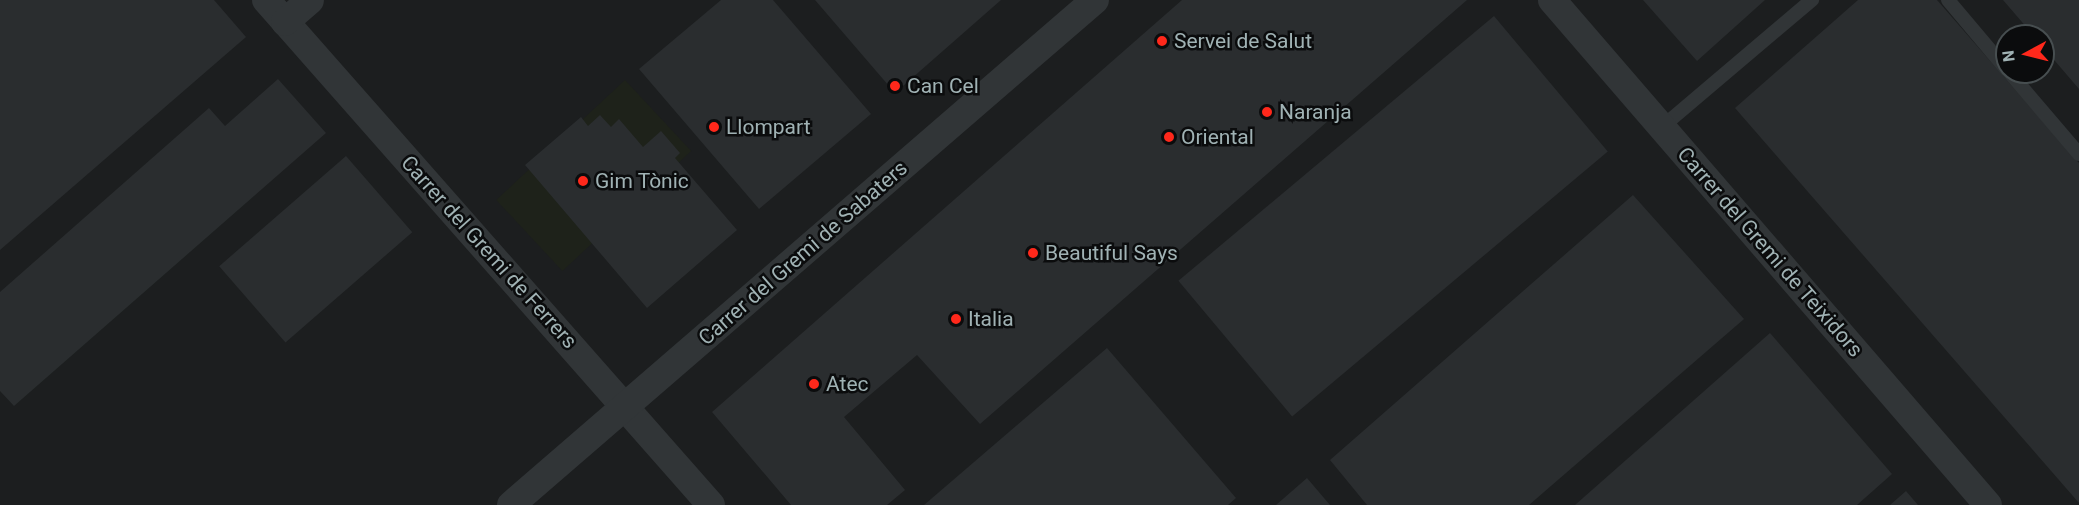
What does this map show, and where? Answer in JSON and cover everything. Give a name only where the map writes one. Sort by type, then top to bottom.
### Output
[{"type":"street","name":"Carrer del Gremi de Ferrers","points":[[266,0],[711,505]]},
{"type":"street","points":[[285,22],[310,0]]},
{"type":"street","name":"Carrer del Gremi de Sabaters","points":[[511,505],[1095,0]]},
{"type":"street","name":"Carrer del Gremi de Teixidors","points":[[1552,0],[1988,505]]},
{"type":"lane","points":[[1662,127],[1812,0]]},
{"type":"lane","points":[[1948,0],[1995,56]]},
{"type":"lane","points":[[2019,84],[2079,154]]},
{"type":"shaded area","points":[[0,0],[2079,0],[2079,505],[0,505]]},
{"type":"shaded area","name":"Gim Tònic","points":[[625,80],[691,151],[562,271],[496,200]]},
{"type":"building","points":[[0,0],[214,0],[246,37],[0,250]]},
{"type":"building","points":[[721,0],[773,0],[871,114],[759,209],[639,69]]},
{"type":"building","points":[[815,0],[1001,0],[895,93]]},
{"type":"building","points":[[1182,0],[1467,0],[980,424],[917,355],[844,417],[905,490],[887,505],[791,505],[712,412]]},
{"type":"building","points":[[1643,0],[1765,0],[1697,61]]},
{"type":"building","points":[[1858,0],[1937,0],[1995,67],[1995,84],[2010,84],[2079,163],[2079,503],[1735,108]]},
{"type":"building","points":[[2003,0],[2079,0],[2079,89],[2055,61],[2055,24],[2024,24]]},
{"type":"building","points":[[1494,16],[1608,152],[1292,416],[1178,281]]},
{"type":"building","points":[[278,79],[326,133],[14,406],[0,391],[0,292],[209,108],[225,126]]},
{"type":"building","points":[[600,115],[611,127],[619,119],[643,147],[661,131],[680,153],[675,158],[737,230],[647,308],[525,165],[581,117],[588,126]]},
{"type":"building","points":[[346,156],[412,232],[285,342],[219,266]]},
{"type":"building","points":[[1633,195],[1744,319],[1529,505],[1367,505],[1330,460]]},
{"type":"building","points":[[1770,333],[1892,474],[1857,505],[1575,505]]},
{"type":"building","points":[[1107,348],[1236,498],[1228,505],[924,505]]},
{"type":"building","points":[[1307,478],[1330,505],[1276,505]]},
{"type":"building","points":[[1906,491],[1918,505],[1890,505]]},
{"type":"place","name":"Servei de Salut","points":[[1162,41]]},
{"type":"place","name":"Can Cel","points":[[895,86]]},
{"type":"place","name":"Naranja","points":[[1267,112]]},
{"type":"place","name":"Llompart","points":[[714,127]]},
{"type":"place","name":"Oriental","points":[[1169,137]]},
{"type":"place","name":"Gim Tònic","points":[[583,181]]},
{"type":"place","name":"Beautiful Says","points":[[1033,253]]},
{"type":"place","name":"Italia","points":[[956,319]]},
{"type":"place","name":"Atec","points":[[814,384]]}]
